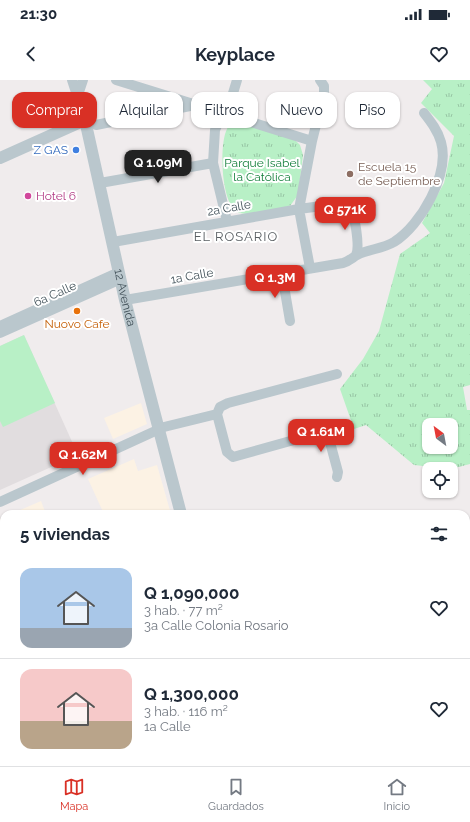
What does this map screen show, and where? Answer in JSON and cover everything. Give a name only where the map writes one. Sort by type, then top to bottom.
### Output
[{"type":"street","name":"12 Avenida","points":[[72,80],[77,92]]},
{"type":"street","points":[[79,92],[83,80]]},
{"type":"street","points":[[116,80],[191,104]]},
{"type":"street","points":[[234,92],[237,80]]},
{"type":"street","points":[[310,268],[299,209],[312,141],[324,93],[322,82]]},
{"type":"street","points":[[97,125],[191,106]]},
{"type":"street","name":"1a Calle","points":[[125,300],[343,263],[356,255],[386,246],[403,235],[420,217],[440,178],[443,160],[441,142],[434,126],[424,113]]},
{"type":"street","points":[[258,123],[312,141]]},
{"type":"street","points":[[0,158],[67,128]]},
{"type":"street","name":"12 Avenida","points":[[87,128],[125,300],[157,430],[180,510]]},
{"type":"street","points":[[216,128],[213,162],[227,221]]},
{"type":"street","points":[[100,183],[213,162]]},
{"type":"street","name":"2a Calle","points":[[113,242],[337,203],[349,205],[353,212],[358,247],[356,255]]},
{"type":"street","points":[[282,274],[290,321]]},
{"type":"street","name":"6a Calle","points":[[0,326],[36,313],[120,276]]},
{"type":"street","name":"6a Calle","points":[[0,333],[36,313]]},
{"type":"street","points":[[337,374],[228,402],[220,407],[217,414],[227,452],[233,457],[344,426]]},
{"type":"street","points":[[0,502],[157,430],[170,425],[217,414]]},
{"type":"street","points":[[327,431],[338,472],[337,477]]},
{"type":"shaded area","points":[[24,335],[78,455],[0,490],[0,346]]},
{"type":"shaded area","points":[[141,403],[147,424],[113,439],[104,418]]},
{"type":"shaded area","points":[[134,459],[138,471],[157,465],[170,510],[102,510],[88,479]]},
{"type":"shaded area","points":[[41,501],[44,510],[20,510]]},
{"type":"green space","points":[[423,80],[470,80],[470,385],[463,387],[467,410],[470,410],[470,464],[458,467],[458,462],[422,462],[422,466],[414,465],[366,425],[354,429],[340,389],[363,359],[379,331],[400,254],[430,233],[422,223],[444,183],[454,136],[421,103],[432,89]]},
{"type":"green space","name":"Parque Isabel la Católica","points":[[228,128],[257,128],[292,137],[300,145],[303,155],[298,195],[290,206],[254,214],[236,211],[231,205],[224,185],[222,159],[224,136]]},
{"type":"green space","points":[[24,335],[55,403],[3,427],[0,421],[0,346]]},
{"type":"place","name":"Z GAS","points":[[76,150]]},
{"type":"place","name":"Escuela 15 de Septiembre","points":[[350,174]]},
{"type":"place","name":"Hotel 6","points":[[28,196]]},
{"type":"place","name":"Nuovo Cafe","points":[[77,311]]},
{"type":"district","name":"EL ROSARIO","points":[[236,236]]}]
